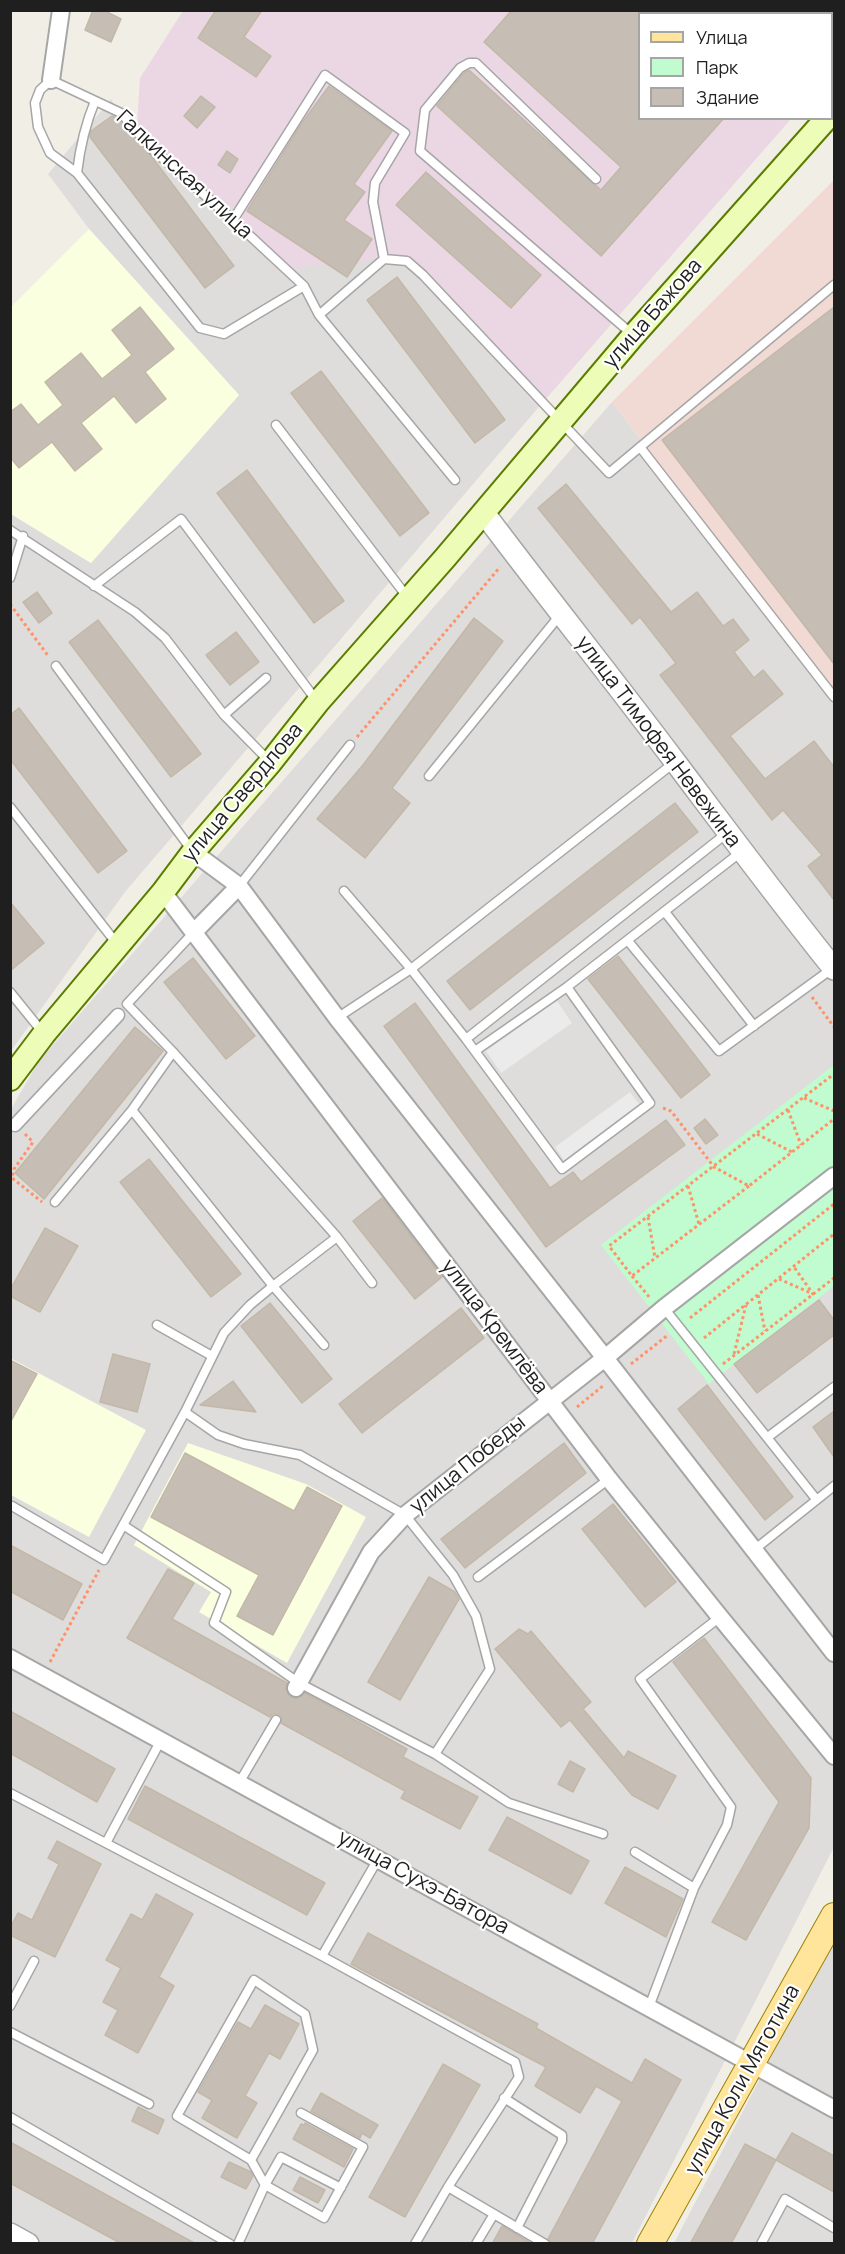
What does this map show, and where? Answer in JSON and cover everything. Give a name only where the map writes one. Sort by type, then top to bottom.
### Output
[{"type":"main road","name":"улица Бажова","points":[[484,513],[633,336],[825,120]]},
{"type":"main road","name":"улица Свердлова","points":[[10,1079],[44,1034],[163,892],[193,852],[270,763],[318,702],[484,513]]},
{"type":"main road","name":"улица Коли Мяготина","points":[[650,2244],[834,1916]]},
{"type":"street","points":[[51,80],[61,10]]},
{"type":"street","name":"улица Тимофея Невежина","points":[[484,513],[560,615],[834,969]]},
{"type":"street","points":[[193,852],[239,886],[337,1018],[618,1374],[834,1653]]},
{"type":"street","points":[[194,932],[239,886]]},
{"type":"street","name":"улица Кремлёва","points":[[163,892],[609,1479],[834,1756]]},
{"type":"street","points":[[15,1125],[118,1015]]},
{"type":"street","name":"улица Победы","points":[[297,1685],[371,1552],[405,1515],[834,1176]]},
{"type":"street","name":"улица Сухэ-Батора","points":[[10,1658],[834,2109]]},
{"type":"street","points":[[10,2234],[28,2244]]},
{"type":"lane","points":[[597,178],[476,63],[469,63],[460,68],[425,110],[420,151],[633,336]]},
{"type":"lane","points":[[233,220],[325,75],[405,133],[375,183],[373,202],[384,259]]},
{"type":"lane","name":"Галкинская улица","points":[[51,80],[121,113],[152,149],[233,220],[303,286],[319,315],[455,480]]},
{"type":"lane","points":[[51,80],[40,90],[35,103],[38,127],[50,153],[77,173],[200,328],[224,334],[303,286]]},
{"type":"lane","points":[[77,173],[80,148],[95,101]]},
{"type":"lane","points":[[319,315],[384,259],[407,261],[423,275],[609,473],[834,285]]},
{"type":"lane","points":[[276,425],[409,598]]},
{"type":"lane","points":[[640,447],[834,697]]},
{"type":"lane","points":[[94,586],[181,519],[318,702]]},
{"type":"lane","points":[[10,530],[135,612],[165,639],[224,716],[270,763]]},
{"type":"lane","points":[[10,578],[22,536]]},
{"type":"lane","points":[[429,776],[560,615]]},
{"type":"lane","points":[[56,666],[193,852]]},
{"type":"lane","points":[[224,716],[266,678]]},
{"type":"lane","points":[[239,886],[350,745]]},
{"type":"lane","points":[[337,1018],[411,969],[676,762]]},
{"type":"lane","points":[[10,807],[117,945]]},
{"type":"lane","points":[[466,1039],[728,833]]},
{"type":"lane","points":[[475,1051],[567,987],[742,851]]},
{"type":"lane","points":[[344,891],[411,969],[466,1039],[562,1169],[650,1102],[567,987]]},
{"type":"lane","points":[[665,912],[754,1026]]},
{"type":"lane","points":[[118,1015],[194,932]]},
{"type":"lane","points":[[628,941],[719,1051],[834,969]]},
{"type":"lane","points":[[10,992],[44,1034]]},
{"type":"lane","points":[[127,1004],[173,1052],[337,1237],[372,1283]]},
{"type":"lane","points":[[55,1202],[132,1110],[173,1052]]},
{"type":"lane","points":[[132,1110],[324,1346]]},
{"type":"lane","points":[[12,1506],[104,1560],[185,1412],[224,1333],[250,1305],[337,1237]]},
{"type":"lane","points":[[662,1310],[679,1326],[715,1370],[816,1499]]},
{"type":"lane","points":[[157,1325],[212,1356]]},
{"type":"lane","points":[[768,1437],[834,1386]]},
{"type":"lane","points":[[185,1412],[218,1435],[244,1444],[300,1455],[405,1515],[453,1575],[476,1616],[490,1669],[435,1754]]},
{"type":"lane","points":[[478,1578],[609,1479]]},
{"type":"lane","points":[[754,1550],[834,1486]]},
{"type":"lane","points":[[123,1525],[226,1592],[214,1623],[297,1685],[435,1754],[509,1803],[603,1834]]},
{"type":"lane","points":[[649,2007],[694,1888],[727,1825],[731,1808],[640,1679],[720,1617]]},
{"type":"lane","points":[[239,1783],[276,1720]]},
{"type":"lane","points":[[106,1843],[161,1740]]},
{"type":"lane","points":[[10,1793],[322,1956],[515,2062],[519,2077],[448,2187],[415,2244]]},
{"type":"lane","points":[[635,1852],[694,1888]]},
{"type":"lane","points":[[322,1956],[378,1859]]},
{"type":"lane","points":[[10,2006],[34,1961]]},
{"type":"lane","points":[[250,2160],[313,2050],[305,2014],[254,1980],[177,2116],[250,2160],[265,2185],[324,2218],[363,2147],[301,2113]]},
{"type":"lane","points":[[10,2032],[149,2104]]},
{"type":"lane","points":[[504,2098],[562,2135],[562,2141],[517,2228]]},
{"type":"lane","points":[[10,2117],[230,2244]]},
{"type":"lane","points":[[238,2244],[265,2185],[281,2157],[340,2188]]},
{"type":"lane","points":[[448,2187],[545,2244]]},
{"type":"lane","points":[[761,2244],[785,2199],[834,2228]]},
{"type":"lane","points":[[476,2244],[494,2214]]},
{"type":"path","points":[[350,745],[513,552]]},
{"type":"path","points":[[10,603],[56,666]]},
{"type":"path","points":[[805,988],[834,1027]]},
{"type":"path","points":[[662,1310],[609,1246],[834,1074]]},
{"type":"path","points":[[804,1098],[834,1111]]},
{"type":"path","points":[[650,1102],[671,1111],[714,1167],[749,1186]]},
{"type":"path","points":[[788,1110],[801,1145]]},
{"type":"path","points":[[632,1276],[834,1119]]},
{"type":"path","points":[[15,1125],[33,1142],[14,1169],[12,1178],[44,1203]]},
{"type":"path","points":[[757,1134],[792,1152]]},
{"type":"path","points":[[688,1186],[699,1224]]},
{"type":"path","points":[[563,1418],[834,1204]]},
{"type":"path","points":[[648,1216],[655,1258]]},
{"type":"path","points":[[694,1346],[834,1234]]},
{"type":"path","points":[[828,1239],[834,1242]]},
{"type":"path","points":[[794,1267],[813,1294]]},
{"type":"path","points":[[715,1370],[834,1278]]},
{"type":"path","points":[[778,1279],[813,1294]]},
{"type":"path","points":[[758,1295],[765,1331]]},
{"type":"path","points":[[734,1355],[746,1305]]},
{"type":"path","points":[[42,1676],[104,1560]]},
{"type":"shaded area","points":[[183,11],[834,11],[833,70],[833,12],[638,12],[638,120],[790,120],[538,408],[406,257],[286,268],[136,142],[140,78]]},
{"type":"shaded area","points":[[111,99],[136,142],[406,257],[538,408],[125,892],[11,1051],[11,514],[91,563],[239,395],[89,229],[48,174]]},
{"type":"shaded area","points":[[834,180],[834,692],[612,402]]},
{"type":"shaded area","points":[[89,229],[239,395],[91,563],[11,514],[10,308]]},
{"type":"shaded area","points":[[612,402],[834,692],[834,1847],[632,2243],[36,2244],[11,2229],[11,1109],[39,1061]]},
{"type":"shaded area","points":[[557,1001],[572,1023],[501,1073],[486,1051]]},
{"type":"shaded area","points":[[630,1092],[639,1104],[564,1160],[555,1147]]},
{"type":"shaded area","points":[[10,1358],[146,1430],[89,1537],[11,1495]]},
{"type":"shaded area","points":[[188,1443],[306,1484],[366,1517],[287,1663],[199,1612],[211,1592],[134,1545]]},
{"type":"shaded area","points":[[834,1937],[834,2243],[674,2243]]},
{"type":"green space","points":[[834,1065],[834,1286],[709,1384],[601,1245]]},
{"type":"building","points":[[93,10],[103,10],[121,19],[111,42],[85,30]]},
{"type":"building","points":[[216,10],[262,10],[244,37],[271,56],[256,77],[198,38]]},
{"type":"building","points":[[512,10],[639,10],[638,120],[722,120],[601,256],[437,106],[469,70],[601,190],[621,167],[484,42]]},
{"type":"building","points":[[329,86],[392,131],[354,184],[365,192],[344,220],[372,239],[347,277],[247,211],[302,123]]},
{"type":"building","points":[[201,96],[215,107],[197,128],[184,116]]},
{"type":"building","points":[[112,116],[117,118],[152,157],[234,266],[205,288],[90,137],[91,131]]},
{"type":"building","points":[[227,151],[238,159],[230,173],[218,165]]},
{"type":"building","points":[[426,172],[541,275],[511,308],[396,205]]},
{"type":"building","points":[[397,277],[505,420],[475,443],[367,300]]},
{"type":"building","points":[[140,307],[174,349],[145,372],[166,399],[136,423],[114,396],[81,423],[102,449],[75,471],[52,442],[19,468],[10,457],[10,412],[21,404],[38,425],[63,405],[45,382],[81,353],[102,379],[132,355],[112,330]]},
{"type":"building","points":[[834,307],[834,664],[662,440]]},
{"type":"building","points":[[321,371],[429,513],[400,536],[291,393]]},
{"type":"building","points":[[247,470],[344,601],[314,623],[217,493]]},
{"type":"building","points":[[566,484],[671,612],[697,592],[723,626],[733,619],[749,640],[734,652],[754,678],[763,670],[783,694],[730,736],[765,779],[814,741],[834,767],[834,900],[808,866],[822,855],[783,810],[772,820],[660,675],[676,663],[640,617],[632,624],[538,508]]},
{"type":"building","points":[[37,592],[52,613],[39,623],[23,602]]},
{"type":"building","points":[[474,618],[503,641],[392,788],[410,803],[365,858],[317,819],[363,765]]},
{"type":"building","points":[[98,620],[201,754],[171,777],[69,642]]},
{"type":"building","points":[[236,632],[259,662],[230,685],[206,655]]},
{"type":"building","points":[[19,708],[127,851],[98,873],[10,759],[10,715]]},
{"type":"building","points":[[675,803],[698,832],[470,1010],[447,981]]},
{"type":"building","points":[[10,902],[44,943],[10,971]]},
{"type":"building","points":[[618,956],[710,1075],[681,1098],[588,979]]},
{"type":"building","points":[[193,958],[255,1036],[226,1059],[164,982]]},
{"type":"building","points":[[415,1003],[550,1188],[573,1172],[581,1182],[666,1120],[685,1145],[546,1247],[384,1026]]},
{"type":"building","points":[[135,1027],[163,1051],[44,1199],[15,1173]]},
{"type":"building","points":[[705,1119],[718,1135],[706,1144],[694,1128]]},
{"type":"building","points":[[149,1159],[241,1274],[211,1297],[120,1182]]},
{"type":"building","points":[[382,1198],[442,1277],[415,1299],[353,1221]]},
{"type":"building","points":[[45,1228],[78,1246],[40,1312],[10,1296],[10,1290]]},
{"type":"building","points":[[819,1300],[834,1320],[834,1335],[757,1393],[734,1364]]},
{"type":"building","points":[[270,1303],[332,1379],[302,1403],[241,1326]]},
{"type":"building","points":[[461,1308],[484,1338],[362,1433],[339,1404]]},
{"type":"building","points":[[113,1354],[150,1364],[137,1412],[100,1402]]},
{"type":"building","points":[[10,1360],[37,1374],[10,1423]]},
{"type":"building","points":[[233,1381],[256,1412],[200,1405]]},
{"type":"building","points":[[707,1385],[793,1497],[765,1520],[678,1409]]},
{"type":"building","points":[[834,1411],[834,1457],[813,1427]]},
{"type":"building","points":[[564,1443],[586,1473],[465,1568],[441,1539]]},
{"type":"building","points":[[185,1453],[294,1511],[307,1487],[342,1506],[273,1635],[237,1616],[259,1575],[151,1517]]},
{"type":"building","points":[[613,1504],[676,1582],[645,1607],[582,1529]]},
{"type":"building","points":[[10,1545],[82,1584],[63,1620],[10,1591]]},
{"type":"building","points":[[168,1569],[194,1583],[172,1619],[287,1683],[286,1689],[290,1697],[297,1698],[305,1693],[326,1704],[407,1749],[403,1757],[478,1797],[460,1829],[401,1798],[405,1791],[281,1723],[282,1717],[279,1714],[273,1714],[270,1717],[127,1638]]},
{"type":"building","points":[[429,1577],[455,1592],[459,1599],[400,1700],[368,1682]]},
{"type":"building","points":[[519,1629],[528,1634],[531,1631],[591,1702],[583,1709],[624,1758],[628,1751],[676,1776],[658,1809],[632,1795],[570,1720],[561,1727],[495,1649]]},
{"type":"building","points":[[704,1638],[811,1778],[809,1828],[746,1940],[712,1922],[779,1802],[673,1662]]},
{"type":"building","points":[[10,1711],[115,1769],[97,1802],[10,1753]]},
{"type":"building","points":[[570,1761],[585,1769],[573,1792],[558,1784]]},
{"type":"building","points":[[145,1786],[325,1883],[307,1915],[128,1819]]},
{"type":"building","points":[[507,1817],[589,1861],[571,1894],[489,1850]]},
{"type":"building","points":[[57,1841],[101,1864],[55,1957],[10,1935],[10,1928],[18,1913],[32,1920],[59,1864],[48,1858]]},
{"type":"building","points":[[625,1867],[683,1899],[666,1937],[605,1903]]},
{"type":"building","points":[[156,1894],[193,1914],[159,1977],[174,1986],[138,2053],[105,2035],[118,2010],[103,2002],[121,1968],[106,1960],[131,1914],[142,1920]]},
{"type":"building","points":[[368,1933],[538,2024],[536,2028],[632,2083],[645,2059],[681,2080],[592,2244],[551,2244],[548,2239],[622,2101],[596,2086],[580,2113],[535,2086],[546,2067],[351,1964]]},
{"type":"building","points":[[265,2005],[299,2024],[280,2059],[269,2053],[245,2096],[257,2103],[237,2138],[202,2118],[212,2100],[198,2092],[238,2022],[251,2029]]},
{"type":"building","points":[[443,2064],[480,2085],[405,2217],[369,2197]]},
{"type":"building","points":[[321,2093],[378,2125],[370,2138],[362,2133],[360,2138],[311,2111]]},
{"type":"building","points":[[138,2107],[164,2120],[158,2134],[132,2121]]},
{"type":"building","points":[[305,2123],[353,2149],[344,2167],[293,2139],[301,2124]]},
{"type":"building","points":[[792,2133],[834,2156],[834,2192],[776,2160]]},
{"type":"building","points":[[10,2142],[196,2244],[122,2244],[10,2183]]},
{"type":"building","points":[[745,2144],[776,2160],[731,2244],[690,2244]]},
{"type":"building","points":[[229,2162],[251,2172],[253,2176],[246,2189],[221,2177]]},
{"type":"building","points":[[300,2177],[325,2190],[318,2203],[293,2190]]},
{"type":"building","points":[[502,2226],[514,2233],[532,2244],[492,2244]]}]
